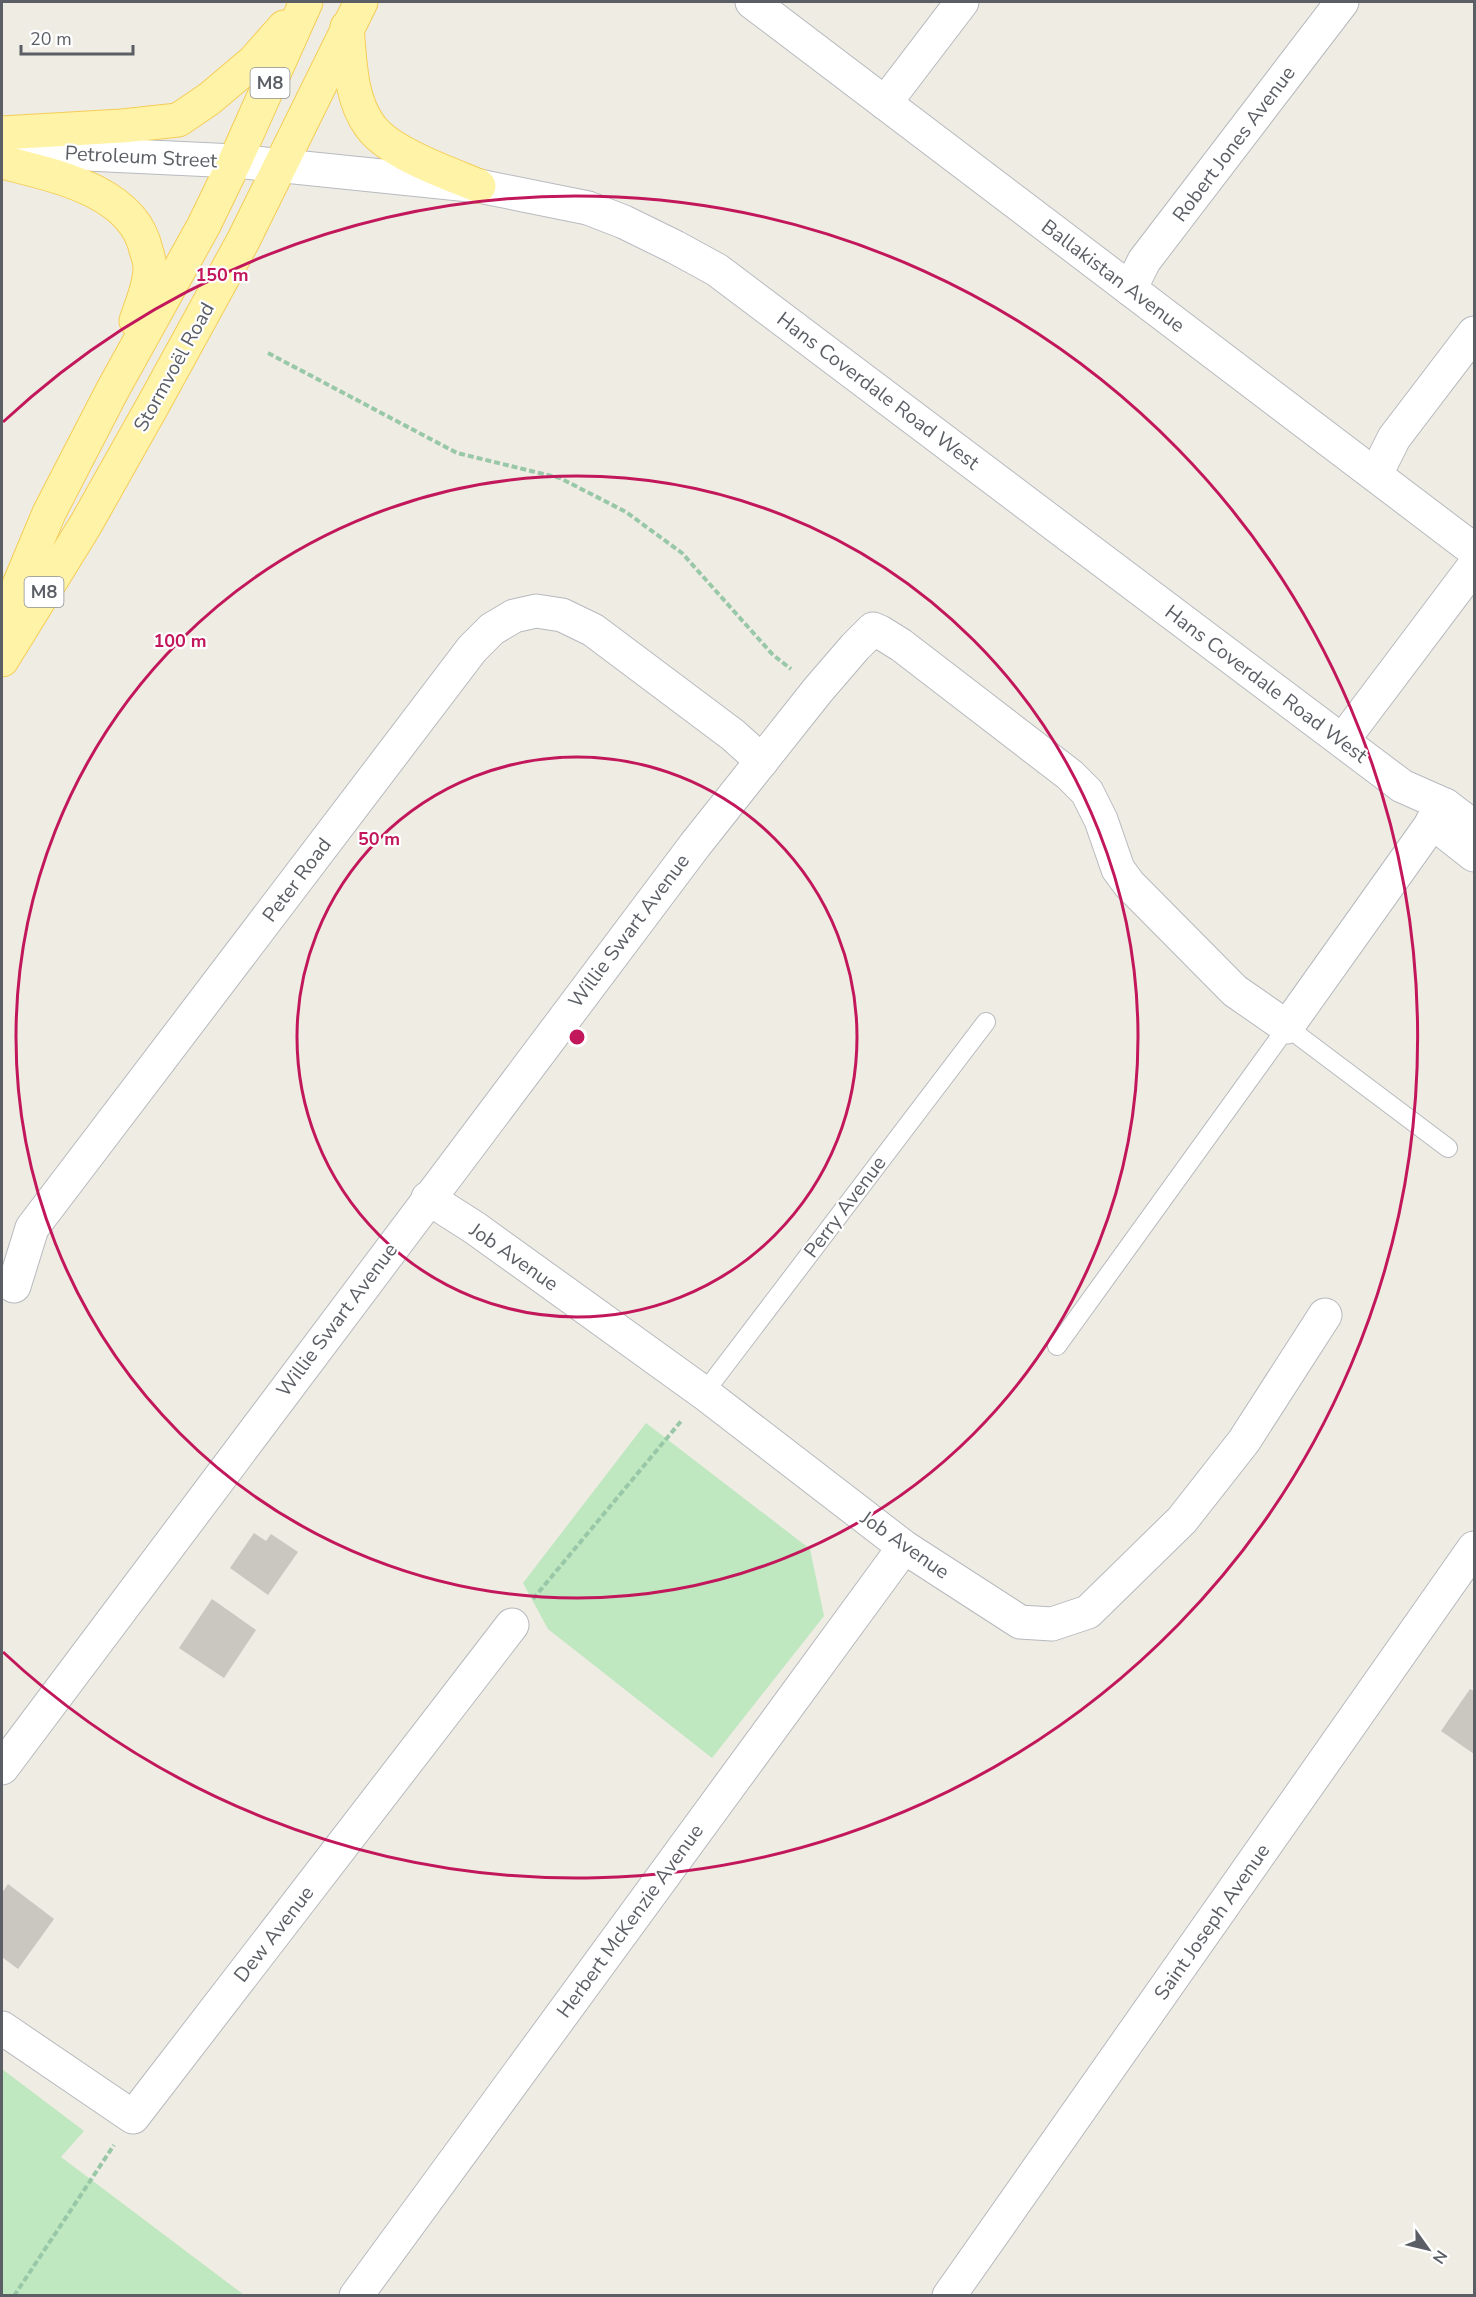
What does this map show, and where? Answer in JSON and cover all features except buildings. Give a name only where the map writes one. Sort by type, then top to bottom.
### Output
[{"type":"main road","points":[[2,133],[122,126],[178,120],[209,99],[254,61],[305,3]]},
{"type":"main road","name":"M8","points":[[2,625],[49,513],[112,391],[204,225],[305,3]]},
{"type":"main road","points":[[354,14],[351,74],[355,92],[370,127],[398,150],[479,186]]},
{"type":"main road","name":"Stormvoël Road","points":[[2,660],[86,524],[243,241],[354,14]]},
{"type":"main road","points":[[2,162],[64,178],[96,192],[134,222],[144,240],[150,267],[146,290],[112,391]]},
{"type":"street","name":"Ballakistan Avenue","points":[[752,2],[1474,550]]},
{"type":"street","points":[[885,103],[962,2]]},
{"type":"street","name":"Robert Jones Avenue","points":[[1130,289],[1144,261],[1342,2]]},
{"type":"street","name":"Petroleum Street","points":[[2,150],[235,161],[280,166]]},
{"type":"street","name":"Hans Coverdale Road West","points":[[280,166],[479,186],[588,208],[665,242],[717,270],[1439,814],[1474,855]]},
{"type":"street","points":[[1376,474],[1394,438],[1474,333]]},
{"type":"street","points":[[1343,741],[1474,566]]},
{"type":"street","name":"Peter Road","points":[[14,1286],[32,1228],[472,649],[492,629],[514,616],[536,611],[562,615],[593,630],[733,735],[762,761]]},
{"type":"street","name":"Willie Swart Avenue","points":[[2,1767],[687,855],[818,690],[873,629],[901,645],[1070,775],[1087,792],[1101,820],[1118,869],[1129,884],[1235,991],[1287,1027]]},
{"type":"street","points":[[1287,1027],[1439,814]]},
{"type":"street","name":"Hans Coverdale Road West","points":[[1439,814],[1474,827]]},
{"type":"street","name":"Job Avenue","points":[[428,1198],[475,1228],[704,1393],[903,1547],[1020,1622],[1052,1624],[1088,1612],[1182,1520],[1244,1442],[1325,1315]]},
{"type":"street","name":"Herbert McKenzie Avenue","points":[[356,2295],[903,1547]]},
{"type":"street","name":"Saint Joseph Avenue","points":[[949,2295],[1474,1548]]},
{"type":"street","name":"Dew Avenue","points":[[133,2117],[512,1625]]},
{"type":"street","points":[[2,2028],[133,2117]]},
{"type":"lane","name":"Perry Avenue","points":[[704,1393],[986,1022]]},
{"type":"lane","points":[[1057,1346],[1287,1027],[1448,1148]]},
{"type":"path","points":[[268,352],[457,453],[560,478],[626,512],[682,553],[773,655],[818,690]]},
{"type":"path","points":[[512,1625],[704,1393]]},
{"type":"path","points":[[14,2295],[133,2117]]},
{"type":"green space","points":[[646,1423],[810,1549],[824,1616],[712,1758],[548,1629],[523,1583]]},
{"type":"green space","points":[[2,2069],[84,2131],[61,2157],[244,2295],[2,2295]]}]
